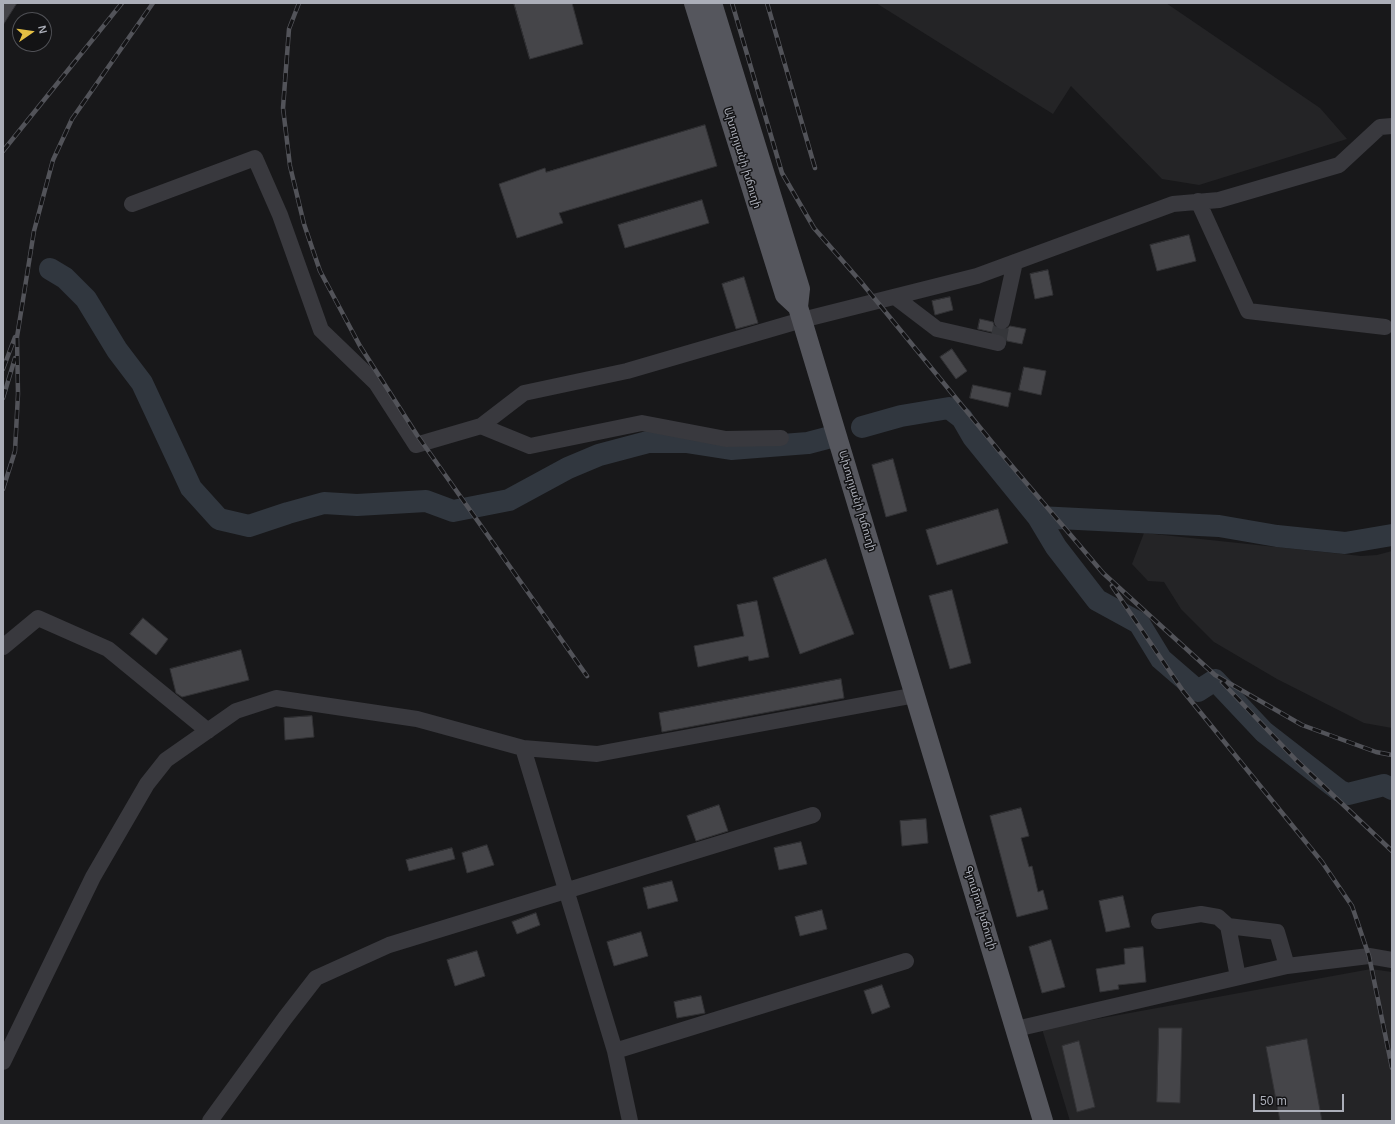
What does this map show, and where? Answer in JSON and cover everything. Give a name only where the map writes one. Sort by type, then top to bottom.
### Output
[{"type":"main road","name":"Ախուրյանի խճուղի","points":[[694,3],[785,295],[800,314]]},
{"type":"main road","name":"Ախուրյանի խճուղի","points":[[712,3],[800,289],[800,314],[916,694]]},
{"type":"main road","name":"Գյումրու խճուղի","points":[[916,694],[1043,1121]]},
{"type":"street","points":[[132,204],[255,158],[280,215],[321,330],[376,383],[416,445],[480,426],[524,393],[627,371],[800,314],[895,297],[978,276],[1173,204],[1219,200],[1339,165],[1380,127],[1392,126]]},
{"type":"street","points":[[1198,201],[1248,311],[1385,327]]},
{"type":"street","points":[[1002,321],[1014,262]]},
{"type":"street","points":[[895,297],[937,329],[998,343]]},
{"type":"street","points":[[480,426],[530,446],[642,423],[726,439],[781,438]]},
{"type":"street","points":[[3,647],[38,618],[108,649],[208,731]]},
{"type":"street","points":[[3,1062],[93,876],[147,784],[166,760],[236,711],[276,698],[417,719],[523,748],[597,754],[916,694]]},
{"type":"street","points":[[523,748],[615,1051],[630,1121]]},
{"type":"street","points":[[210,1121],[316,978],[389,945],[812,815]]},
{"type":"street","points":[[1159,921],[1201,914],[1218,917],[1228,926],[1277,932],[1287,966]]},
{"type":"street","points":[[1228,926],[1238,977]]},
{"type":"street","points":[[1016,1029],[1287,966],[1369,956],[1392,960]]},
{"type":"street","points":[[615,1051],[906,961]]},
{"type":"shaded area","points":[[876,3],[1166,3],[1320,108],[1347,139],[1199,185],[1162,179],[1071,86],[1053,114]]},
{"type":"shaded area","points":[[1144,533],[1361,556],[1377,555],[1392,551],[1392,728],[1364,723],[1277,679],[1214,642],[1181,609],[1164,582],[1148,581],[1132,564]]},
{"type":"shaded area","points":[[1371,969],[1392,972],[1392,1121],[1070,1121],[1042,1029]]},
{"type":"building","points":[[3,3],[17,3],[3,25]]},
{"type":"building","points":[[514,3],[572,3],[583,44],[530,59]]},
{"type":"building","points":[[705,125],[717,166],[559,213],[563,223],[517,238],[499,184],[545,168],[546,172]]},
{"type":"building","points":[[702,200],[709,223],[625,248],[618,225]]},
{"type":"building","points":[[1189,235],[1196,261],[1157,271],[1150,245]]},
{"type":"building","points":[[1048,270],[1053,295],[1035,299],[1030,274]]},
{"type":"building","points":[[744,277],[758,323],[736,329],[722,284]]},
{"type":"building","points":[[950,297],[953,310],[935,315],[932,301]]},
{"type":"building","points":[[980,319],[993,322],[995,328],[1000,330],[1005,330],[1010,326],[1026,329],[1022,344],[1007,341],[1005,336],[1000,334],[978,329]]},
{"type":"building","points":[[952,349],[967,371],[956,379],[940,357]]},
{"type":"building","points":[[1024,367],[1046,371],[1041,395],[1019,390]]},
{"type":"building","points":[[973,385],[1011,393],[1008,407],[970,398]]},
{"type":"building","points":[[893,459],[907,511],[886,517],[872,465]]},
{"type":"building","points":[[998,509],[1008,543],[937,565],[926,530]]},
{"type":"building","points":[[826,559],[854,634],[800,654],[773,578]]},
{"type":"building","points":[[952,590],[971,663],[950,669],[929,596]]},
{"type":"building","points":[[757,601],[769,657],[749,661],[748,656],[698,667],[694,646],[744,636],[737,605]]},
{"type":"building","points":[[143,618],[168,639],[156,655],[130,634]]},
{"type":"building","points":[[241,650],[249,680],[182,697],[176,693],[170,669]]},
{"type":"building","points":[[841,679],[844,698],[662,732],[659,713]]},
{"type":"building","points":[[312,716],[314,737],[285,740],[284,718]]},
{"type":"building","points":[[719,805],[728,831],[696,841],[687,816]]},
{"type":"building","points":[[1021,808],[1029,836],[1021,838],[1029,867],[1032,866],[1038,892],[1043,890],[1048,909],[1017,917],[990,816]]},
{"type":"building","points":[[926,819],[928,843],[902,846],[900,821]]},
{"type":"building","points":[[801,842],[807,864],[779,870],[774,848]]},
{"type":"building","points":[[487,845],[494,865],[467,873],[462,853]]},
{"type":"building","points":[[452,848],[455,859],[409,871],[406,860]]},
{"type":"building","points":[[672,881],[678,901],[648,909],[643,888]]},
{"type":"building","points":[[1123,896],[1130,927],[1106,932],[1099,901]]},
{"type":"building","points":[[822,910],[827,929],[800,936],[795,917]]},
{"type":"building","points":[[536,913],[540,925],[517,934],[512,922]]},
{"type":"building","points":[[641,932],[648,956],[614,966],[607,942]]},
{"type":"building","points":[[1051,940],[1065,987],[1042,993],[1029,947]]},
{"type":"building","points":[[1143,947],[1146,982],[1118,985],[1119,989],[1100,992],[1096,969],[1125,964],[1124,949]]},
{"type":"building","points":[[477,951],[485,976],[455,986],[447,960]]},
{"type":"building","points":[[882,985],[890,1007],[872,1014],[864,991]]},
{"type":"building","points":[[701,996],[705,1013],[677,1018],[674,1002]]},
{"type":"building","points":[[1159,1028],[1182,1028],[1180,1103],[1157,1102]]},
{"type":"building","points":[[1307,1039],[1322,1121],[1280,1121],[1266,1047]]},
{"type":"building","points":[[1079,1041],[1095,1107],[1077,1112],[1062,1046]]},
{"type":"waterway","points":[[50,269],[65,278],[86,299],[117,350],[142,383],[191,488],[219,519],[249,526],[324,503],[357,505],[426,501],[453,511],[509,500],[568,468],[599,455],[648,442],[686,442],[731,449],[808,443],[827,438]]},
{"type":"waterway","points":[[862,427],[901,416],[949,408],[962,418],[973,437],[1038,517],[1056,547],[1097,600],[1139,623],[1161,659],[1198,691],[1215,680],[1264,732],[1340,791],[1348,794],[1384,785],[1392,789]]},
{"type":"waterway","points":[[1038,517],[1219,526],[1277,536],[1345,543],[1392,535]]},
{"type":"tunnel","points":[[998,343],[1002,321]]},
{"type":"railway","points":[[3,151],[122,3]]},
{"type":"railway","points":[[3,489],[15,451],[18,394],[17,337],[34,231],[53,160],[72,119],[153,3]]},
{"type":"railway","points":[[299,3],[289,29],[283,108],[290,166],[304,224],[320,271],[360,346],[417,435],[587,676]]},
{"type":"railway","points":[[732,3],[782,173],[814,228],[861,282],[1000,452],[1103,573],[1215,675],[1302,725],[1376,752],[1392,755]]},
{"type":"railway","points":[[767,3],[815,168]]},
{"type":"railway","points":[[3,369],[15,337]]},
{"type":"railway","points":[[3,398],[15,358]]},
{"type":"railway","points":[[1112,586],[1183,691],[1322,862],[1352,906],[1369,956],[1392,1068]]},
{"type":"railway","points":[[1222,682],[1296,760],[1392,851]]}]
